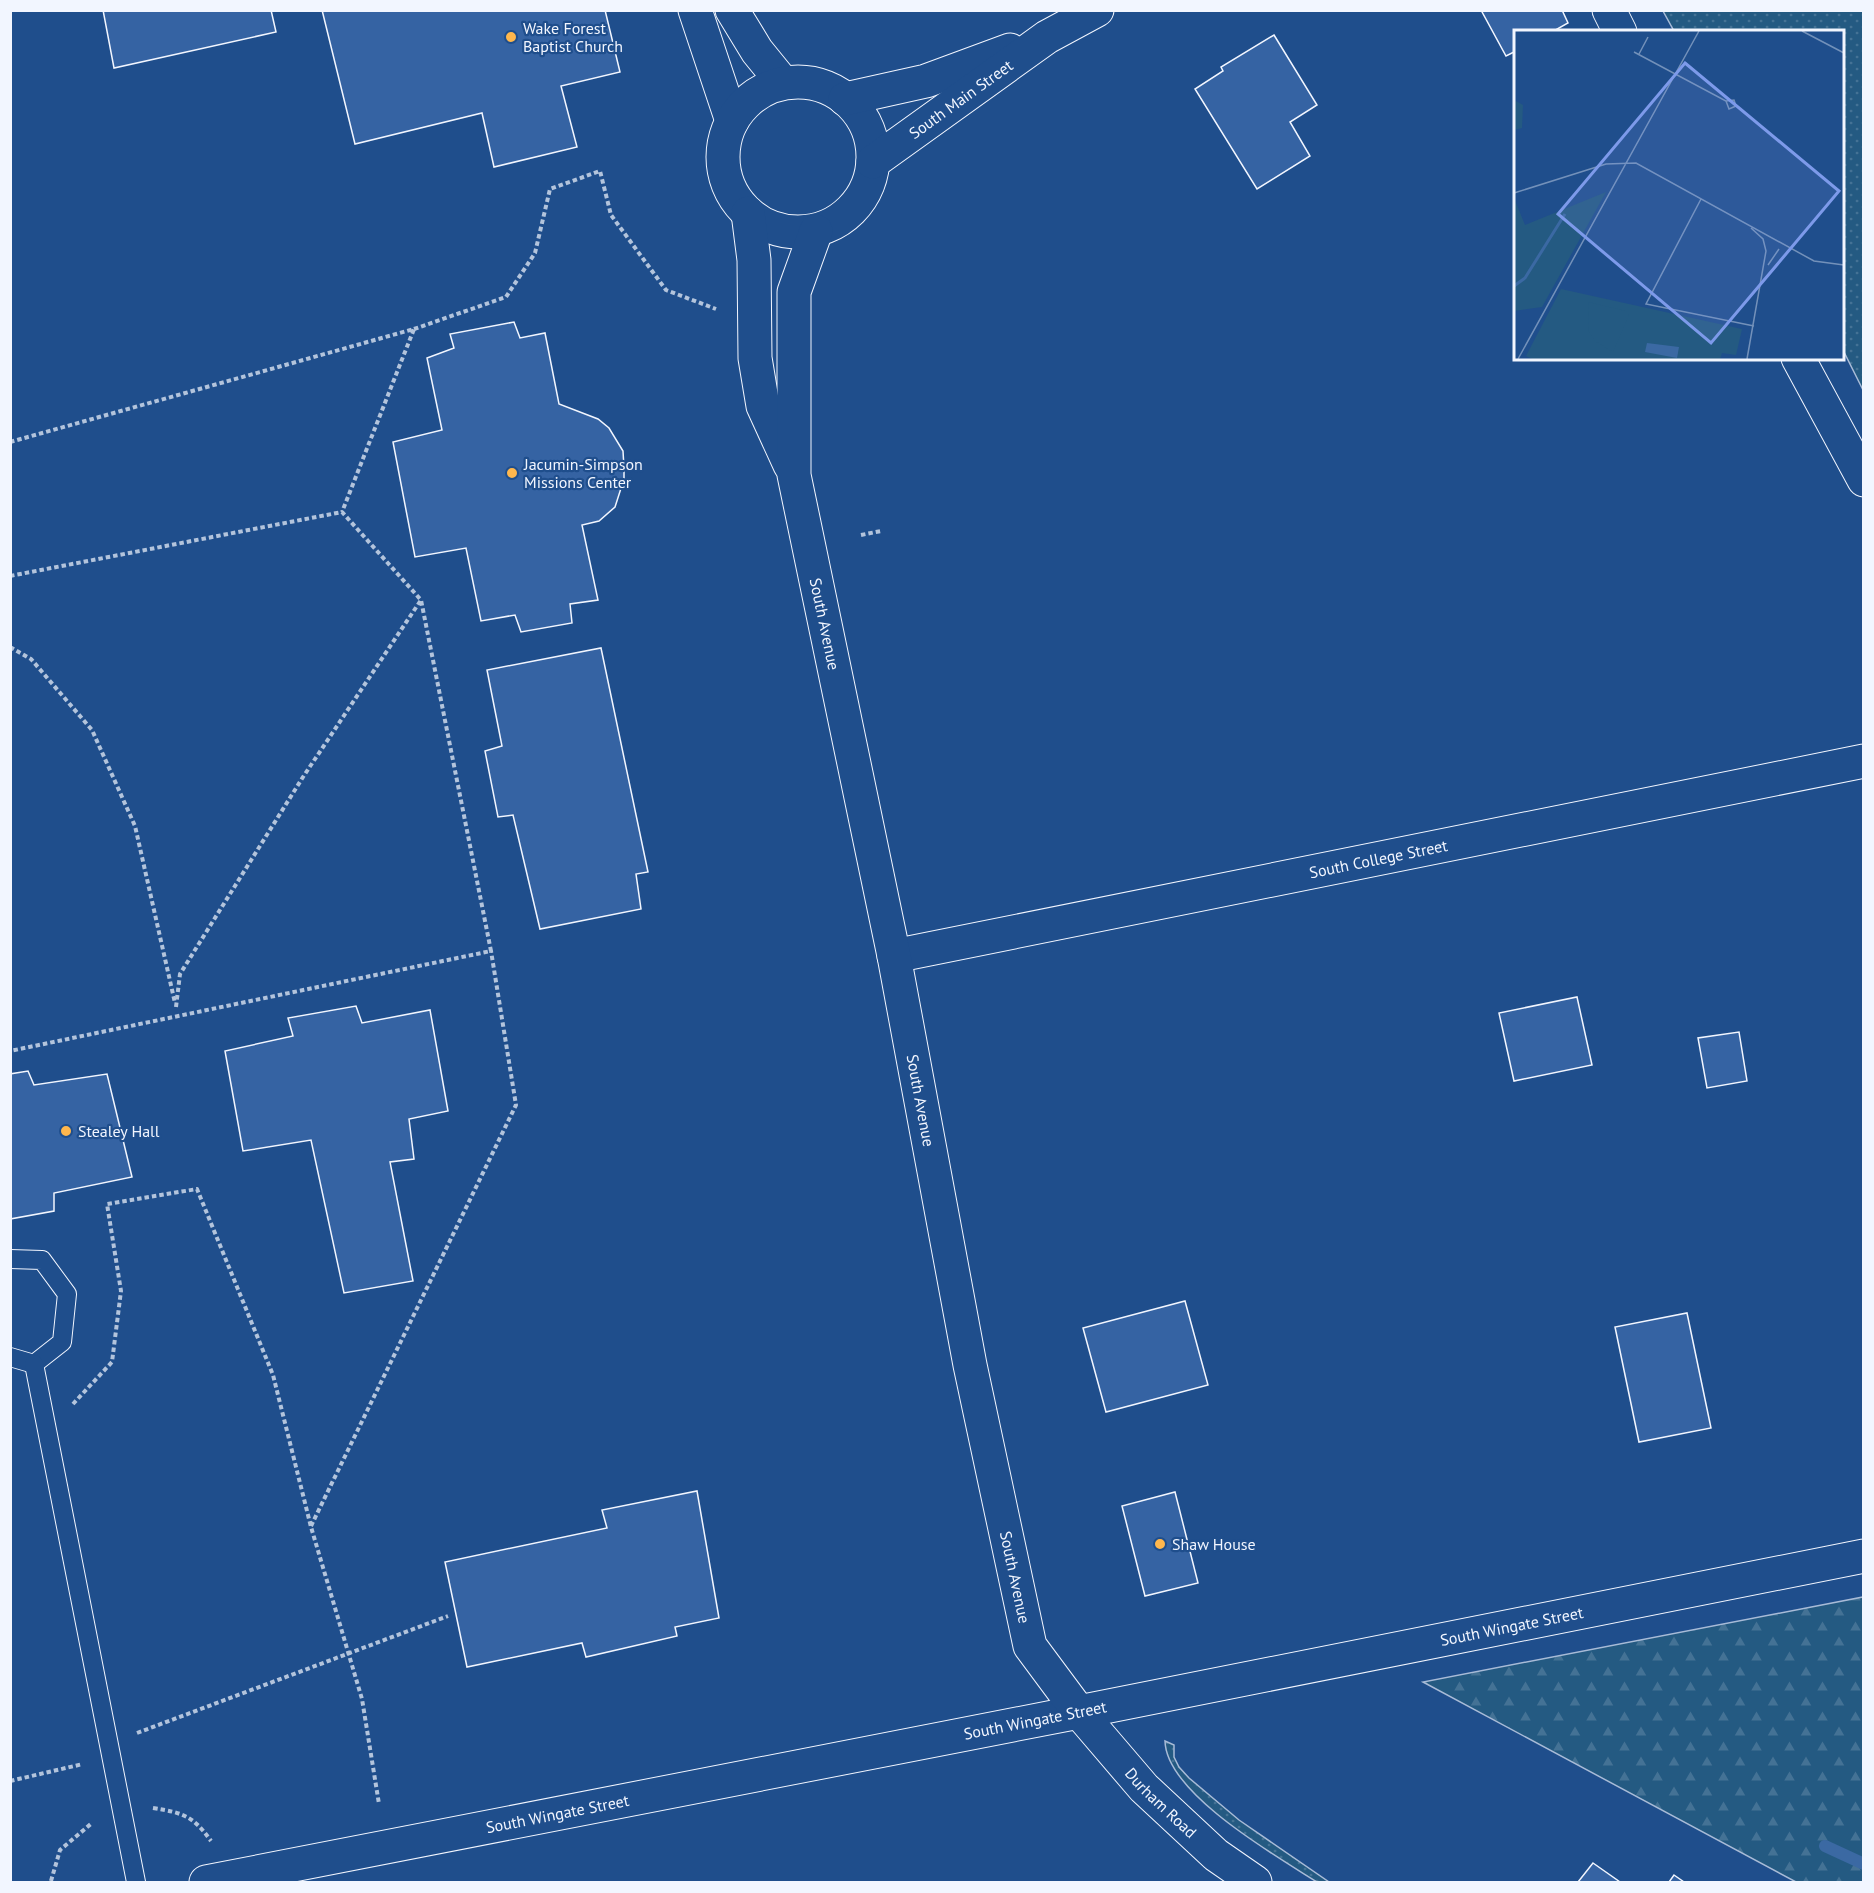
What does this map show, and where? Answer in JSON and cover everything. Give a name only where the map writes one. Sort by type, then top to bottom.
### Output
[{"type":"main road","points":[[695,10],[732,121]]},
{"type":"main road","points":[[732,10],[757,51],[783,83]]},
{"type":"main road","name":"South Main Street","points":[[873,162],[1047,37],[1097,10]]},
{"type":"main road","points":[[1609,10],[1619,30]]},
{"type":"main road","name":"South Main Street","points":[[845,99],[926,81],[1047,37]]},
{"type":"main road","points":[[783,83],[817,84],[845,99],[867,127],[873,143],[870,182],[860,201],[846,216],[816,231],[795,233],[777,230],[748,213],[732,194],[724,170],[724,145],[732,121],[754,96],[783,83]]},
{"type":"main road","name":"South Avenue","points":[[748,213],[754,260],[754,358],[763,406],[794,474]]},
{"type":"main road","name":"South Avenue","points":[[816,231],[794,292],[794,474],[894,957],[970,1365],[1030,1646],[1079,1712]]},
{"type":"main road","points":[[1799,360],[1863,480]]},
{"type":"main road","name":"South College Street","points":[[894,957],[1863,761]]},
{"type":"main road","name":"South Wingate Street","points":[[206,1882],[1863,1556]]},
{"type":"main road","name":"Durham Road","points":[[1079,1712],[1144,1788],[1216,1855],[1255,1882]]},
{"type":"lane","points":[[10,1259],[42,1260],[67,1294],[62,1342],[34,1364]]},
{"type":"lane","points":[[10,1357],[34,1364]]},
{"type":"lane","points":[[34,1364],[135,1882]]},
{"type":"path","points":[[10,442],[414,329],[506,297],[535,253],[550,189],[600,171],[611,215],[666,290],[723,312]]},
{"type":"path","points":[[342,512],[414,329]]},
{"type":"path","points":[[10,576],[342,512]]},
{"type":"path","points":[[311,1527],[516,1105],[491,951],[421,600],[342,512]]},
{"type":"path","points":[[861,535],[881,531]]},
{"type":"path","points":[[10,647],[31,659],[92,730],[135,826],[176,1007],[180,974],[303,777],[421,600]]},
{"type":"path","points":[[10,1051],[491,951]]},
{"type":"path","points":[[70,1407],[112,1362],[121,1291],[107,1204],[197,1190],[273,1375],[311,1527],[362,1699],[379,1804]]},
{"type":"path","points":[[136,1733],[448,1616]]},
{"type":"path","points":[[134,1722],[138,1744]]},
{"type":"path","points":[[10,1781],[87,1763]]},
{"type":"path","points":[[149,1797],[151,1808],[183,1813],[199,1825],[217,1849]]},
{"type":"green space","points":[[1663,11],[1863,11],[1863,390],[1844,352],[1844,30],[1673,30]]},
{"type":"green space","points":[[1863,1597],[1863,1882],[1796,1882],[1423,1682]]},
{"type":"green space","points":[[1165,1741],[1174,1745],[1174,1757],[1189,1778],[1239,1820],[1329,1882],[1317,1882],[1276,1856],[1251,1840],[1203,1802],[1183,1781],[1170,1761]]},
{"type":"building","points":[[103,10],[271,10],[276,32],[114,68]]},
{"type":"building","points":[[322,10],[605,10],[620,72],[561,86],[577,147],[494,167],[482,113],[355,144]]},
{"type":"building","points":[[1481,10],[1562,10],[1568,23],[1556,30],[1514,30],[1514,52],[1506,56]]},
{"type":"building","points":[[1274,35],[1317,105],[1290,122],[1310,156],[1257,189],[1195,89],[1223,71],[1221,67]]},
{"type":"building","name":"Jacumin-Simpson Missions Center","points":[[514,322],[520,338],[545,333],[559,404],[598,419],[609,428],[623,451],[624,468],[624,479],[615,507],[599,521],[582,525],[598,600],[570,604],[572,623],[521,632],[515,615],[481,621],[466,548],[415,557],[393,442],[442,430],[427,358],[454,348],[450,334]]},
{"type":"building","points":[[601,648],[648,872],[636,874],[641,909],[540,929],[513,815],[498,817],[485,751],[502,746],[487,670]]},
{"type":"building","points":[[1577,997],[1592,1065],[1514,1081],[1499,1013]]},
{"type":"building","points":[[356,1006],[362,1023],[430,1010],[448,1111],[409,1119],[414,1159],[390,1162],[413,1281],[344,1293],[311,1140],[243,1151],[225,1051],[293,1036],[288,1018]]},
{"type":"building","points":[[1739,1032],[1747,1081],[1707,1088],[1698,1038]]},
{"type":"building","name":"Stealey Hall","points":[[28,1071],[34,1085],[107,1074],[132,1177],[54,1193],[54,1211],[10,1219],[10,1074]]},
{"type":"building","points":[[1185,1301],[1208,1385],[1106,1412],[1083,1328]]},
{"type":"building","points":[[1687,1313],[1711,1428],[1639,1442],[1615,1327]]},
{"type":"building","points":[[697,1491],[719,1618],[675,1627],[677,1636],[586,1657],[582,1643],[467,1667],[445,1562],[607,1528],[602,1510]]},
{"type":"building","name":"Shaw House","points":[[1175,1492],[1198,1583],[1145,1596],[1122,1506]]},
{"type":"building","points":[[1593,1863],[1620,1882],[1578,1882]]},
{"type":"building","points":[[1674,1875],[1684,1882],[1669,1882]]},
{"type":"waterway","points":[[1825,1846],[1864,1864]]},
{"type":"place","name":"Wake Forest Baptist Church","points":[[511,37]]},
{"type":"place","name":"Jacumin-Simpson Missions Center","points":[[512,473]]},
{"type":"place","name":"Stealey Hall","points":[[66,1131]]},
{"type":"place","name":"Shaw House","points":[[1160,1544]]}]
